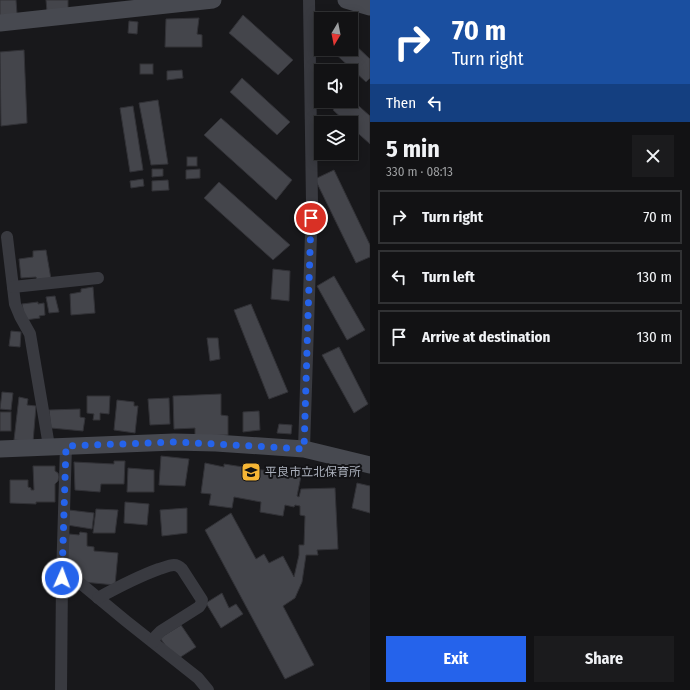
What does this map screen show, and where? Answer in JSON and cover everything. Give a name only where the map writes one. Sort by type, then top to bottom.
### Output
[{"type":"street","points":[[0,23],[213,0]]},
{"type":"street","points":[[304,449],[312,203],[309,0]]},
{"type":"street","points":[[346,0],[370,6]]},
{"type":"street","points":[[7,237],[15,304],[30,334],[49,446]]},
{"type":"street","points":[[13,287],[98,278]]},
{"type":"street","points":[[0,449],[174,442],[304,449],[370,465]]},
{"type":"street","points":[[61,690],[62,568],[66,446]]},
{"type":"street","points":[[98,598],[146,574],[167,566],[174,565],[182,569],[202,600],[201,604],[199,607],[162,631],[156,636],[153,642]]},
{"type":"street","points":[[62,568],[198,678],[208,690]]},
{"type":"building","points":[[0,0],[16,0],[17,14],[0,16]]},
{"type":"building","points":[[46,0],[68,0],[68,11],[47,12]]},
{"type":"building","points":[[243,15],[293,60],[278,75],[229,33]]},
{"type":"building","points":[[199,18],[197,34],[202,35],[202,47],[165,47],[166,19]]},
{"type":"building","points":[[129,21],[138,22],[137,34],[128,33]]},
{"type":"building","points":[[358,48],[370,59],[370,78],[366,82],[358,75],[358,64],[346,64],[338,56],[358,56]]},
{"type":"building","points":[[24,50],[27,123],[1,126],[0,52]]},
{"type":"building","points":[[140,64],[153,64],[153,74],[140,74]]},
{"type":"building","points":[[182,70],[183,78],[167,80],[167,71]]},
{"type":"building","points":[[242,78],[290,122],[277,135],[230,92]]},
{"type":"building","points":[[158,100],[168,164],[151,165],[139,103]]},
{"type":"building","points":[[358,105],[370,116],[370,144],[358,133],[358,116],[339,116],[333,110],[335,108],[358,108]]},
{"type":"building","points":[[133,106],[143,170],[130,172],[120,108]]},
{"type":"building","points":[[221,118],[292,180],[276,200],[204,135]]},
{"type":"building","points":[[187,157],[197,157],[197,166],[187,166]]},
{"type":"building","points":[[152,169],[163,169],[163,176],[152,177]]},
{"type":"building","points":[[200,169],[200,178],[186,179],[186,170]]},
{"type":"building","points":[[334,170],[370,245],[370,257],[356,263],[315,179]]},
{"type":"building","points":[[143,179],[144,186],[131,188],[130,181]]},
{"type":"building","points":[[168,180],[169,190],[152,191],[152,181]]},
{"type":"building","points":[[219,182],[290,245],[273,260],[204,198]]},
{"type":"building","points":[[46,250],[51,279],[37,280],[36,277],[21,278],[19,259],[33,257],[33,251]]},
{"type":"building","points":[[273,269],[290,271],[289,301],[271,299]]},
{"type":"building","points":[[334,276],[365,330],[347,340],[317,286]]},
{"type":"building","points":[[93,287],[95,313],[71,315],[70,294],[81,292],[81,289]]},
{"type":"building","points":[[55,296],[59,312],[49,313],[46,297]]},
{"type":"building","points":[[38,302],[38,304],[44,303],[45,315],[39,316],[40,318],[25,320],[22,304]]},
{"type":"building","points":[[251,304],[288,392],[269,399],[234,310]]},
{"type":"building","points":[[11,331],[21,332],[20,347],[9,346]]},
{"type":"building","points":[[207,338],[218,338],[220,359],[210,361]]},
{"type":"building","points":[[339,347],[368,404],[354,413],[322,355]]},
{"type":"building","points":[[2,392],[13,393],[11,410],[0,409]]},
{"type":"building","points":[[221,394],[221,415],[228,416],[228,435],[195,436],[195,428],[174,429],[173,396]]},
{"type":"building","points":[[87,396],[110,396],[109,414],[100,413],[100,420],[93,420],[94,414],[87,413]]},
{"type":"building","points":[[19,397],[28,399],[27,405],[36,406],[33,442],[14,440]]},
{"type":"building","points":[[169,398],[170,424],[150,425],[148,399]]},
{"type":"building","points":[[117,400],[134,402],[134,406],[138,406],[135,433],[114,430]]},
{"type":"building","points":[[80,409],[80,417],[85,418],[83,431],[51,428],[49,410]]},
{"type":"building","points":[[259,411],[260,430],[243,432],[243,412]]},
{"type":"building","points":[[0,412],[11,412],[11,431],[0,431]]},
{"type":"building","points":[[279,424],[292,425],[291,434],[277,433]]},
{"type":"building","points":[[161,456],[189,459],[185,486],[159,485]]},
{"type":"building","points":[[114,461],[125,461],[124,484],[101,484],[100,492],[75,490],[74,462],[114,464]]},
{"type":"building","points":[[205,463],[224,467],[224,464],[301,476],[297,496],[299,497],[301,489],[335,488],[338,549],[317,550],[318,555],[306,555],[302,582],[295,598],[283,606],[314,665],[285,679],[205,530],[231,513],[256,559],[264,554],[269,563],[283,556],[294,577],[299,555],[299,545],[304,545],[305,516],[300,515],[300,506],[295,505],[294,507],[285,505],[283,516],[260,512],[261,502],[234,497],[232,508],[209,505],[211,494],[201,493]]},
{"type":"building","points":[[33,466],[55,466],[55,471],[58,473],[59,477],[55,484],[55,502],[36,502],[36,504],[10,503],[10,480],[28,480],[28,487],[31,488],[31,490],[34,490]]},
{"type":"building","points":[[128,468],[154,470],[154,492],[127,492]]},
{"type":"building","points":[[357,483],[370,486],[370,513],[352,508]]},
{"type":"building","points":[[125,502],[149,504],[147,525],[124,523]]},
{"type":"building","points":[[187,508],[187,533],[162,536],[160,510]]},
{"type":"building","points":[[96,509],[118,510],[115,533],[93,533]]},
{"type":"building","points":[[69,510],[94,513],[92,529],[67,525]]},
{"type":"building","points":[[80,532],[87,533],[87,546],[94,547],[94,551],[118,553],[115,585],[83,582],[65,562],[69,534],[79,535]]},
{"type":"building","points":[[222,593],[229,608],[236,604],[243,614],[221,628],[206,603]]},
{"type":"building","points":[[181,625],[196,647],[176,660],[160,638]]},
{"type":"place","name":"平良市立北保育所","points":[[251,472]]},
{"type":"route","points":[[62,578],[66,446],[174,442],[304,449],[311,218]]}]
